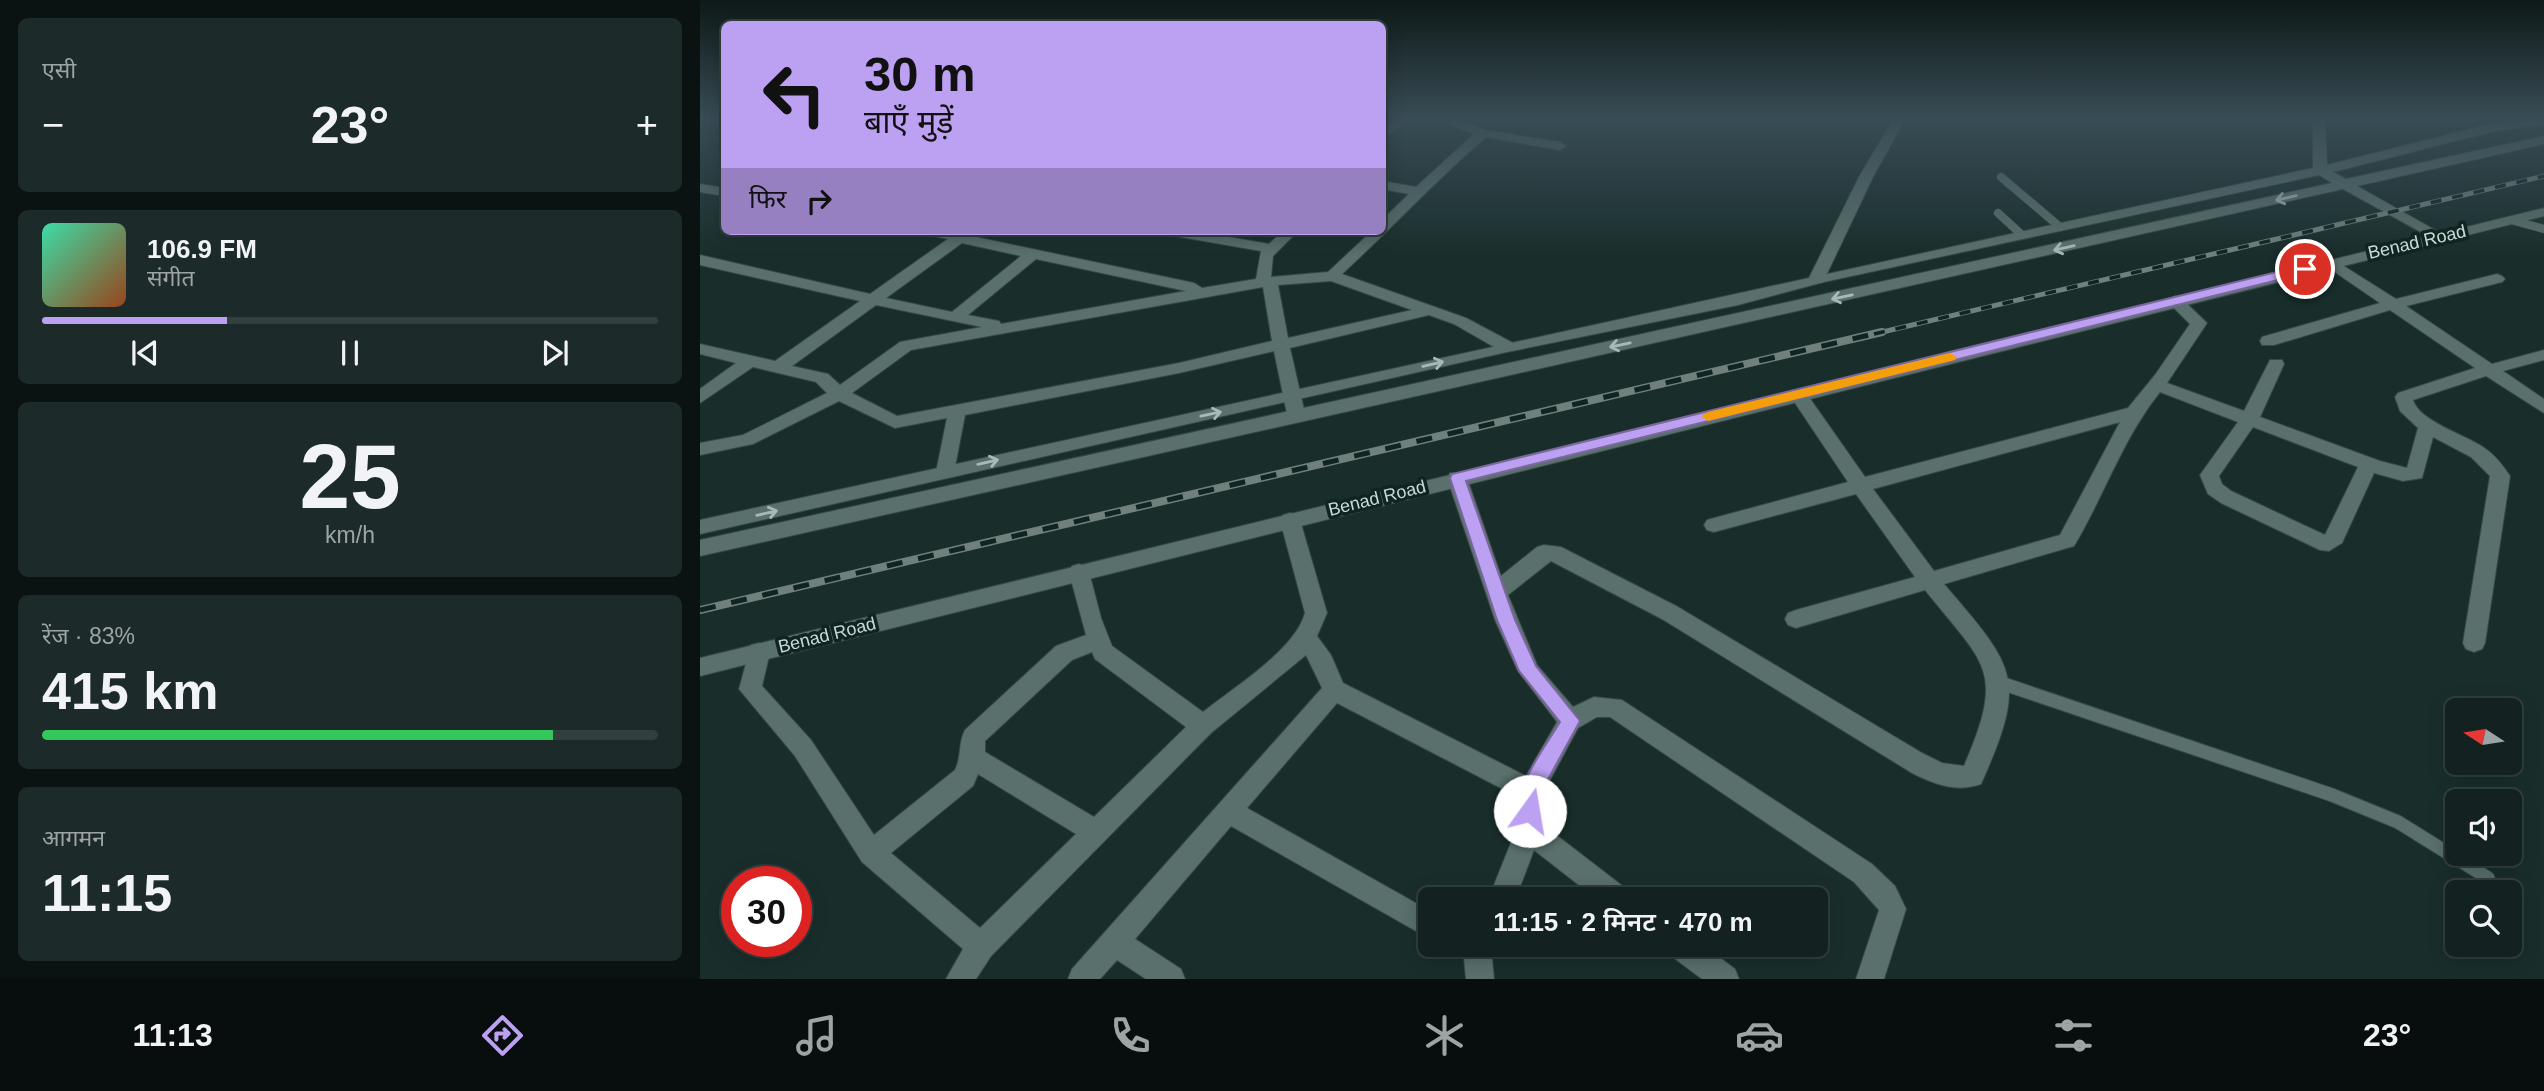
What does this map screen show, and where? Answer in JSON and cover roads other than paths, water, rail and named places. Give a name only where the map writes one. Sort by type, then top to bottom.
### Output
[{"type":"street","points":[[1386,225],[1447,165]]},
{"type":"street","points":[[1816,280],[1873,165]]},
{"type":"street","points":[[2320,165],[2320,170]]},
{"type":"street","points":[[700,527],[2342,165]]},
{"type":"street","points":[[700,548],[1296,414],[1896,285],[2435,165]]},
{"type":"street","points":[[2320,170],[2437,237]]},
{"type":"street","points":[[1386,187],[1422,192]]},
{"type":"street","points":[[700,188],[721,192]]},
{"type":"street","name":"Benad Road","points":[[700,667],[1457,478],[2544,212]]},
{"type":"street","points":[[779,367],[964,235]]},
{"type":"street","points":[[968,235],[1033,254],[1209,290]]},
{"type":"street","points":[[1192,235],[1273,249]]},
{"type":"street","points":[[1287,235],[1266,255],[1267,281],[1296,414]]},
{"type":"street","points":[[1332,276],[1376,235]]},
{"type":"street","points":[[955,318],[1033,254]]},
{"type":"street","points":[[700,260],[955,318],[1008,326]]},
{"type":"street","points":[[2332,263],[2544,407]]},
{"type":"street","points":[[700,449],[747,440],[839,394],[906,346],[1267,281],[1332,276],[1460,321],[1507,347]]},
{"type":"street","points":[[2268,341],[2336,319],[2497,279]]},
{"type":"street","points":[[1796,619],[2067,541],[2084,513],[2134,412],[2157,385],[2199,323],[2175,301]]},
{"type":"street","points":[[700,349],[822,378],[839,394],[895,422],[1179,368],[1432,310]]},
{"type":"street","points":[[2474,643],[2500,476],[2495,466],[2486,458],[2427,426],[2406,407],[2404,397],[2544,355]]},
{"type":"street","points":[[700,397],[752,360]]},
{"type":"street","points":[[2276,364],[2250,418],[2209,475],[2215,491],[2320,542],[2329,543],[2335,538],[2364,471],[2374,466]]},
{"type":"street","points":[[2157,385],[2403,475],[2415,473],[2427,426]]},
{"type":"street","points":[[1498,591],[1544,553],[1566,557],[1670,613],[1941,776],[1959,779],[1972,776],[1995,712],[1998,682],[1989,656],[1929,580],[1798,394]]},
{"type":"street","points":[[945,472],[957,412]]},
{"type":"street","points":[[1714,526],[2134,412]]},
{"type":"street","points":[[1457,478],[1506,620],[1529,671],[1570,721]]},
{"type":"street","points":[[960,979],[981,946],[1095,832],[1203,726],[1298,649],[1306,638],[1316,613],[1290,520]]},
{"type":"street","points":[[1079,572],[1090,618],[1104,652],[1203,726]]},
{"type":"street","points":[[1306,638],[1323,662],[1334,690],[1531,791]]},
{"type":"street","points":[[871,853],[964,778],[973,758],[973,737],[1064,653],[1099,639]]},
{"type":"street","points":[[760,652],[750,689],[803,748],[871,853],[981,946]]},
{"type":"street","points":[[1082,979],[1334,690]]},
{"type":"street","points":[[1506,887],[1529,830],[1531,791],[1570,721],[1594,707],[1614,707],[1863,873],[1886,895],[1893,909],[1870,979]]},
{"type":"street","points":[[973,758],[1095,832]]},
{"type":"street","points":[[1228,811],[1418,919]]},
{"type":"street","points":[[1529,830],[1603,887]]},
{"type":"street","points":[[1115,942],[1171,979]]},
{"type":"street","points":[[1478,957],[1480,979]]},
{"type":"street","points":[[1697,957],[1725,979]]},
{"type":"lane","points":[[2001,177],[2060,227]]},
{"type":"lane","points":[[1998,213],[2022,235]]},
{"type":"lane","points":[[2511,220],[2544,229]]},
{"type":"lane","points":[[1998,682],[2332,795],[2398,822],[2488,878]]},
{"type":"railway","points":[[1874,334],[2544,176]]},
{"type":"railway","points":[[700,610],[1882,332]]}]
